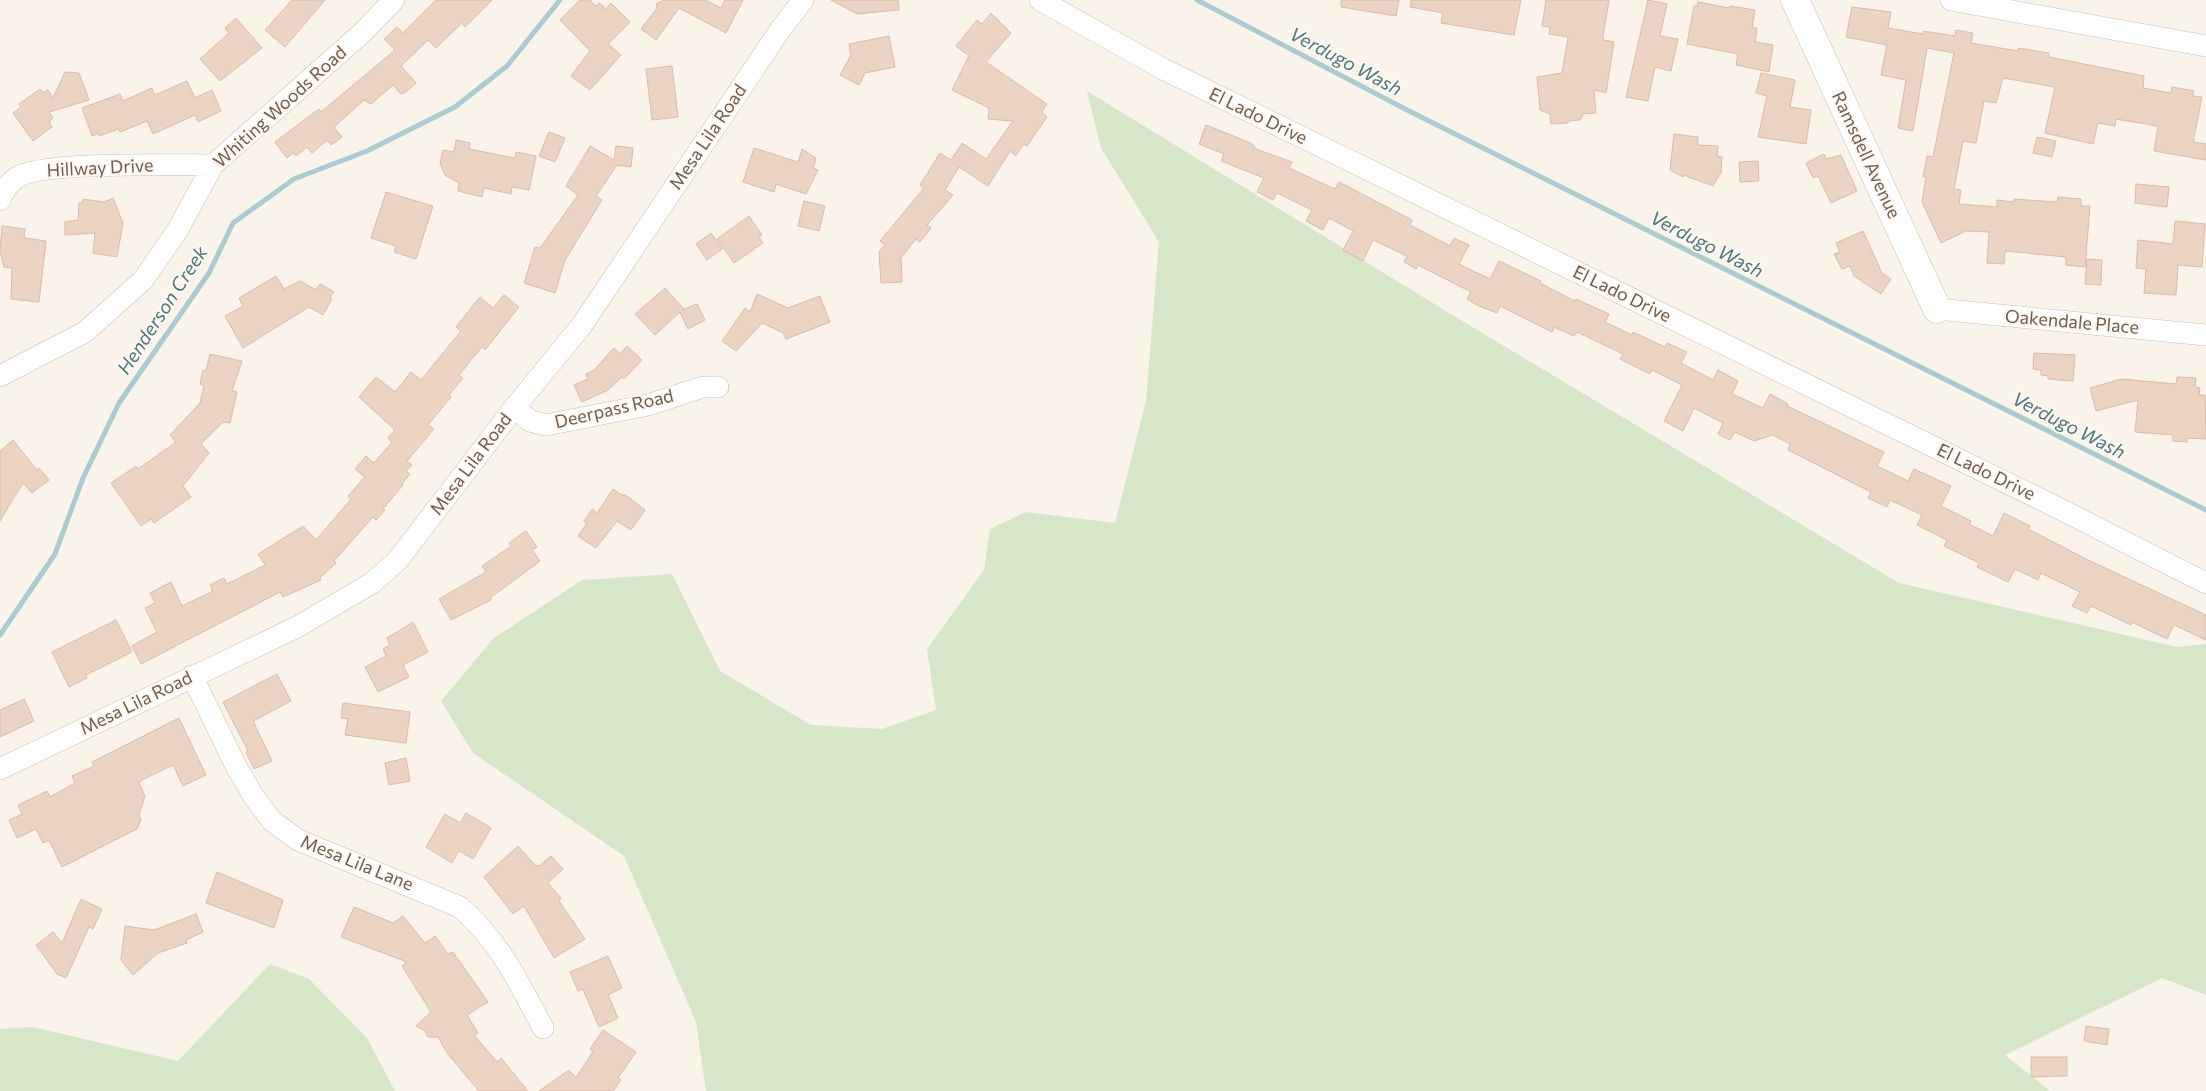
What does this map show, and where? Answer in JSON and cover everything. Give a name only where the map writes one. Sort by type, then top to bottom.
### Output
[{"type":"street","name":"Whiting Woods Road","points":[[0,376],[84,332],[143,280],[177,231],[212,165],[362,33],[394,0]]},
{"type":"street","name":"Mesa Lila Road","points":[[0,770],[297,627],[372,583],[397,561],[515,407],[582,325],[780,30],[803,0]]},
{"type":"street","name":"El Lado Drive","points":[[1040,0],[1163,69],[2050,504],[2206,583]]},
{"type":"street","name":"Ramsdell Avenue","points":[[1795,0],[1937,309]]},
{"type":"street","points":[[1951,0],[2206,46]]},
{"type":"street","name":"Hillway Drive","points":[[0,200],[16,177],[39,171],[70,166],[212,165]]},
{"type":"street","name":"Oakendale Place","points":[[1937,309],[2206,334]]},
{"type":"street","name":"Deerpass Road","points":[[515,407],[530,421],[546,425],[648,405],[703,387],[718,387]]},
{"type":"street","name":"Mesa Lila Lane","points":[[192,676],[237,768],[254,797],[272,821],[298,840],[460,907],[481,925],[507,960],[543,1028]]},
{"type":"green space","points":[[1087,91],[1454,316],[1899,583],[2177,647],[2206,644],[2206,995],[2162,978],[2005,1055],[2050,1091],[706,1091],[696,1022],[624,856],[473,753],[441,701],[494,638],[582,580],[672,574],[720,671],[811,725],[882,729],[936,710],[927,649],[984,570],[990,529],[1025,512],[1115,523],[1146,401],[1159,242],[1101,148]]},
{"type":"green space","points":[[270,964],[309,979],[367,1038],[395,1091],[0,1091],[0,1029],[33,1027],[178,1061]]},
{"type":"building","points":[[292,0],[325,0],[285,47],[265,30]]},
{"type":"building","points":[[436,0],[492,0],[465,27],[462,23],[436,48],[428,40],[401,66],[416,83],[406,92],[401,94],[393,85],[371,104],[364,100],[334,127],[342,137],[331,145],[327,140],[312,153],[307,147],[296,156],[293,153],[287,158],[275,142],[319,109],[321,112],[395,50],[384,39],[397,27],[403,33]]},
{"type":"building","points":[[580,0],[590,0],[596,6],[599,3],[606,9],[611,3],[630,22],[608,44],[621,55],[590,90],[571,76],[590,51],[560,20]]},
{"type":"building","points":[[664,0],[705,0],[721,8],[725,0],[743,0],[726,33],[679,8],[656,40],[641,29],[657,8],[656,4]]},
{"type":"building","points":[[831,0],[898,0],[899,10],[857,14]]},
{"type":"building","points":[[1341,0],[1399,0],[1396,16],[1341,7]]},
{"type":"building","points":[[1411,0],[1521,0],[1514,35],[1441,23],[1443,13],[1410,7]]},
{"type":"building","points":[[1546,0],[1609,0],[1603,36],[1604,40],[1614,42],[1606,93],[1594,90],[1596,113],[1583,114],[1580,120],[1568,121],[1568,123],[1551,124],[1550,114],[1540,110],[1537,77],[1562,73],[1568,37],[1549,34],[1550,27],[1542,26]]},
{"type":"building","points":[[1648,0],[1667,4],[1660,36],[1678,39],[1671,71],[1655,67],[1648,101],[1626,97]]},
{"type":"building","points":[[1698,2],[1729,8],[1730,6],[1755,10],[1752,28],[1757,28],[1755,42],[1773,45],[1769,72],[1736,65],[1738,54],[1687,44],[1694,6],[1697,6]]},
{"type":"building","points":[[1852,7],[1891,12],[1888,28],[1923,34],[1923,31],[1955,36],[1956,30],[1973,33],[1971,43],[2018,51],[2018,48],[2049,53],[2049,57],[2144,76],[2143,88],[2171,93],[2172,87],[2194,91],[2193,96],[2202,97],[2193,142],[2206,144],[2206,160],[2154,151],[2158,126],[2116,119],[2115,126],[2098,123],[2093,144],[2045,133],[2055,87],[2003,78],[1996,103],[1984,101],[1976,143],[1963,141],[1954,189],[1961,190],[1959,204],[1997,207],[1997,200],[2014,202],[2014,199],[2057,202],[2058,197],[2081,199],[2081,206],[2090,206],[2085,267],[2066,265],[2066,257],[2005,251],[2004,264],[1987,263],[1989,232],[1966,231],[1941,243],[1922,202],[1926,177],[1923,177],[1927,156],[1933,157],[1954,53],[1927,48],[1913,131],[1898,128],[1906,80],[1881,75],[1887,45],[1846,37]]},
{"type":"building","points":[[991,13],[1011,33],[986,62],[1047,104],[1042,112],[1047,117],[1027,146],[1023,144],[1016,156],[1010,151],[988,186],[959,167],[945,190],[953,195],[927,225],[931,228],[920,242],[916,239],[901,258],[902,282],[881,283],[879,252],[885,245],[880,241],[924,188],[920,185],[940,153],[951,160],[962,143],[986,159],[1013,121],[988,119],[989,108],[952,90],[969,56],[956,46],[977,20],[982,24]]},
{"type":"building","points":[[236,18],[262,48],[220,81],[200,59],[229,33],[225,28]]},
{"type":"building","points":[[889,36],[895,67],[865,73],[859,85],[840,75],[851,55],[849,44]]},
{"type":"building","points":[[672,66],[678,117],[652,120],[646,69]]},
{"type":"building","points":[[65,72],[79,73],[89,100],[49,112],[53,118],[49,122],[52,127],[33,141],[13,113],[21,107],[19,104],[40,89],[43,93],[48,90],[53,98]]},
{"type":"building","points":[[1761,73],[1795,80],[1790,107],[1811,110],[1806,144],[1758,137],[1767,96],[1756,93]]},
{"type":"building","points":[[187,81],[195,98],[212,90],[221,111],[198,122],[195,115],[153,134],[147,121],[120,132],[119,129],[99,136],[99,133],[92,136],[82,108],[120,94],[123,101],[152,88],[155,95]]},
{"type":"building","points":[[1206,125],[1251,143],[1256,149],[1292,162],[1289,168],[1335,189],[1339,182],[1412,220],[1410,225],[1450,246],[1454,238],[1469,245],[1459,264],[1490,279],[1499,261],[1541,281],[1540,283],[1575,301],[1576,299],[1609,314],[1605,322],[1632,335],[1633,332],[1665,347],[1667,343],[1687,352],[1681,363],[1713,380],[1718,370],[1738,381],[1732,394],[1763,408],[1770,394],[1788,404],[1787,406],[1884,452],[1877,466],[1908,481],[1914,469],[1951,486],[1941,506],[1971,521],[1969,524],[1993,536],[2004,513],[2030,526],[2028,529],[2088,560],[2206,615],[2206,640],[2174,625],[2167,639],[2132,622],[2131,625],[2091,606],[2087,613],[2072,606],[2080,592],[2041,573],[2038,580],[2015,569],[2008,582],[1977,567],[1979,563],[1944,546],[1947,540],[1917,525],[1922,515],[1890,500],[1887,507],[1868,498],[1871,492],[1788,450],[1790,444],[1773,435],[1754,441],[1735,432],[1730,440],[1718,434],[1723,423],[1694,408],[1683,431],[1664,421],[1682,385],[1652,370],[1650,374],[1620,359],[1623,354],[1577,332],[1574,336],[1554,327],[1552,332],[1500,306],[1497,313],[1479,306],[1467,299],[1471,292],[1418,265],[1416,269],[1404,262],[1407,256],[1373,240],[1363,261],[1343,250],[1353,231],[1329,218],[1323,230],[1306,221],[1312,210],[1277,193],[1273,200],[1257,192],[1264,178],[1221,161],[1224,154],[1199,144]]},
{"type":"building","points":[[549,132],[565,138],[555,162],[539,156]]},
{"type":"building","points":[[1674,134],[1698,137],[1698,145],[1718,146],[1717,156],[1722,157],[1721,173],[1713,186],[1683,175],[1683,177],[1670,170]]},
{"type":"building","points":[[2037,137],[2056,141],[2052,157],[2033,153]]},
{"type":"building","points":[[456,140],[470,143],[469,149],[515,158],[516,152],[536,156],[529,190],[512,187],[511,194],[484,188],[482,197],[458,191],[459,183],[445,175],[440,163],[443,150],[454,152]]},
{"type":"building","points":[[590,146],[614,160],[616,146],[633,148],[631,167],[617,165],[596,196],[602,200],[565,260],[555,293],[524,283],[535,247],[540,248],[578,195],[566,186]]},
{"type":"building","points":[[754,148],[798,162],[802,149],[816,158],[813,168],[818,170],[806,194],[776,184],[774,192],[743,182]]},
{"type":"building","points":[[1824,154],[1826,159],[1841,155],[1857,191],[1831,203],[1818,176],[1813,178],[1806,163]]},
{"type":"building","points":[[1758,161],[1759,181],[1740,182],[1739,162]]},
{"type":"building","points":[[2136,184],[2169,187],[2167,207],[2135,203]]},
{"type":"building","points":[[386,192],[433,206],[416,259],[394,252],[396,246],[371,238]]},
{"type":"building","points":[[113,198],[123,223],[117,257],[93,253],[95,233],[65,235],[65,222],[78,220],[79,203],[82,203],[83,199],[104,202]]},
{"type":"building","points":[[804,201],[825,206],[819,231],[798,226]]},
{"type":"building","points":[[749,216],[762,235],[759,237],[763,243],[734,263],[717,239]]},
{"type":"building","points":[[2175,221],[2205,224],[2202,267],[2178,265],[2176,295],[2144,293],[2146,269],[2136,268],[2138,240],[2173,244]]},
{"type":"building","points":[[2,226],[25,229],[24,238],[46,241],[39,302],[11,299],[12,268],[4,267],[0,251]]},
{"type":"building","points":[[1863,231],[1882,273],[1891,279],[1881,294],[1854,276],[1850,266],[1842,269],[1834,254],[1840,252],[1836,243]]},
{"type":"building","points":[[711,233],[722,249],[707,260],[696,244]]},
{"type":"building","points":[[2087,259],[2102,260],[2101,285],[2085,284]]},
{"type":"building","points":[[276,276],[284,289],[300,281],[316,290],[320,284],[334,292],[330,297],[332,299],[323,315],[309,307],[243,348],[225,316],[243,306],[239,298]]},
{"type":"building","points":[[665,288],[684,309],[682,310],[697,304],[705,320],[688,329],[680,312],[655,335],[635,314]]},
{"type":"building","points":[[757,294],[788,308],[820,296],[830,322],[786,339],[783,333],[762,323],[736,351],[722,341],[745,308],[750,312]]},
{"type":"building","points":[[504,295],[519,307],[485,350],[482,347],[459,375],[463,378],[449,395],[451,397],[428,425],[434,429],[407,461],[412,465],[406,471],[410,474],[383,509],[385,510],[376,520],[373,517],[334,561],[336,563],[320,578],[321,580],[283,597],[280,592],[141,664],[132,646],[157,632],[145,608],[155,603],[150,593],[171,582],[182,606],[213,591],[210,585],[224,578],[227,584],[265,565],[258,554],[303,526],[316,540],[351,499],[348,496],[365,477],[355,469],[366,456],[374,463],[392,442],[388,438],[395,430],[359,397],[376,377],[395,392],[411,372],[421,380],[461,331],[456,327],[480,297],[493,308]]},
{"type":"building","points":[[627,346],[642,360],[624,379],[622,377],[608,390],[582,402],[574,385],[588,379],[586,374],[593,371],[614,348],[620,354]]},
{"type":"building","points":[[2034,353],[2075,355],[2073,381],[2048,379],[2048,376],[2041,375],[2041,370],[2033,369]]},
{"type":"building","points":[[210,354],[242,361],[232,391],[237,392],[230,423],[223,422],[201,444],[209,453],[183,486],[191,497],[154,523],[151,519],[141,526],[111,483],[136,466],[138,469],[176,442],[170,435],[200,403],[204,386],[200,384],[203,370],[206,371]]},
{"type":"building","points":[[2177,377],[2196,378],[2195,387],[2200,388],[2199,395],[2205,395],[2206,439],[2187,438],[2187,442],[2173,441],[2173,435],[2135,432],[2138,400],[2096,411],[2090,388],[2121,379],[2176,384]]},
{"type":"building","points":[[13,440],[37,470],[39,468],[49,480],[32,493],[23,483],[0,521],[0,451]]},
{"type":"building","points":[[613,489],[623,496],[624,494],[645,510],[631,530],[617,521],[596,548],[578,536],[587,523],[584,521],[592,509],[597,513]]},
{"type":"building","points":[[526,531],[537,547],[532,550],[540,561],[490,598],[491,600],[451,620],[439,599],[486,572],[482,566],[511,546],[509,543]]},
{"type":"building","points":[[116,620],[132,652],[86,675],[87,678],[69,687],[52,652]]},
{"type":"building","points":[[413,622],[428,652],[403,665],[409,677],[378,692],[365,667],[386,656],[383,649],[390,645],[387,638]]},
{"type":"building","points":[[277,674],[291,701],[253,721],[272,761],[254,769],[246,752],[248,751],[223,702]]},
{"type":"building","points":[[24,699],[34,721],[0,737],[0,710]]},
{"type":"building","points":[[343,703],[410,712],[406,743],[345,735],[348,719],[341,718]]},
{"type":"building","points":[[179,718],[206,775],[183,786],[173,765],[142,780],[139,783],[145,796],[139,815],[141,819],[137,829],[62,867],[49,840],[43,843],[36,829],[17,838],[9,820],[22,814],[18,805],[47,791],[50,797],[75,783],[72,776],[94,766],[92,762]]},
{"type":"building","points":[[406,758],[410,781],[389,785],[385,763]]},
{"type":"building","points":[[466,813],[491,828],[473,859],[459,851],[452,863],[426,847],[445,814],[460,823]]},
{"type":"building","points":[[518,846],[535,865],[539,866],[551,856],[563,869],[548,883],[561,898],[559,901],[585,939],[554,958],[524,906],[513,914],[484,877]]},
{"type":"building","points":[[217,872],[283,900],[274,928],[206,903]]},
{"type":"building","points":[[81,899],[102,909],[93,929],[89,927],[66,978],[57,974],[36,945],[53,932],[62,943]]},
{"type":"building","points":[[354,907],[393,923],[403,916],[425,943],[435,936],[448,954],[453,952],[488,1002],[467,1015],[478,1033],[474,1035],[497,1062],[501,1058],[528,1091],[479,1091],[447,1053],[438,1037],[428,1037],[425,1031],[416,1026],[431,1012],[402,966],[407,962],[341,937]]},
{"type":"building","points":[[196,914],[203,932],[186,940],[187,943],[158,953],[133,975],[121,960],[125,926],[154,930]]},
{"type":"building","points":[[608,956],[622,988],[608,995],[618,1018],[599,1027],[583,989],[578,991],[570,972]]},
{"type":"building","points":[[2086,1026],[2109,1029],[2107,1045],[2084,1041]]},
{"type":"building","points":[[603,1030],[636,1052],[618,1078],[621,1080],[613,1091],[539,1091],[569,1070],[576,1078],[593,1051],[590,1049]]},
{"type":"building","points":[[2031,1057],[2067,1057],[2067,1076],[2031,1077]]},
{"type":"waterway","name":"Henderson Creek","points":[[0,635],[55,554],[83,478],[119,403],[209,273],[233,223],[294,179],[367,151],[455,107],[507,66],[560,0]]},
{"type":"waterway","name":"Verdugo Wash","points":[[1197,0],[1407,110],[2206,510]]}]
